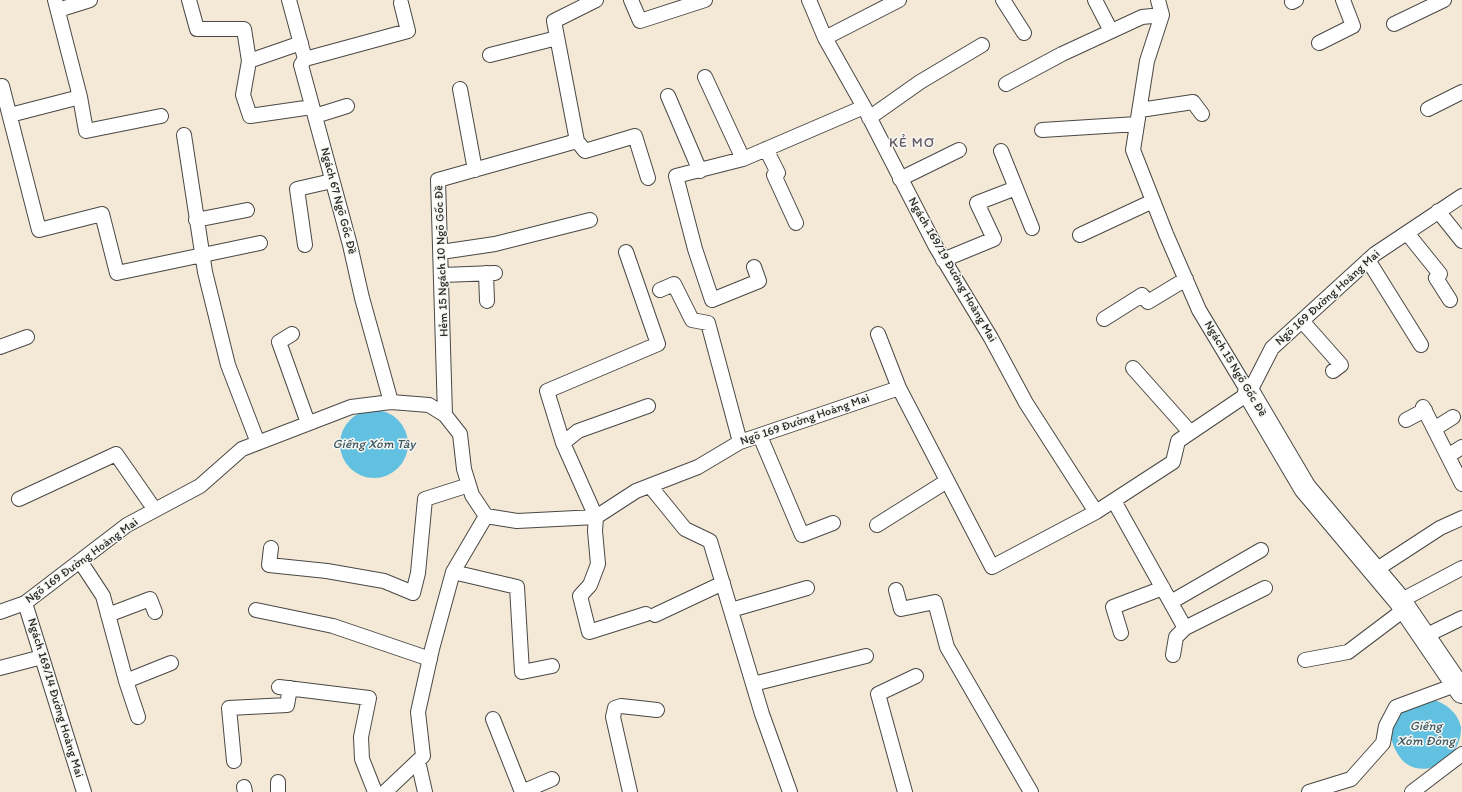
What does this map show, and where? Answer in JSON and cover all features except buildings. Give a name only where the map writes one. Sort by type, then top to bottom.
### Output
[{"type":"street","name":"Ngách 15 Ngõ Gốc Đề","points":[[1249,393],[1304,488],[1402,605],[1460,688]]},
{"type":"lane","points":[[90,0],[57,5],[80,97],[86,131],[161,116]]},
{"type":"lane","points":[[189,0],[197,29],[244,29],[249,60],[243,95],[250,116],[314,111],[347,106]]},
{"type":"lane","name":"Ngách 67 Ngõ Gốc Đề","points":[[290,0],[305,59],[302,65],[350,245],[362,298],[392,402]]},
{"type":"lane","points":[[596,0],[554,21],[577,141],[585,151],[635,136],[648,178]]},
{"type":"lane","points":[[631,0],[640,21],[705,0]]},
{"type":"lane","name":"Ngách 169/19 Đường Hoàng Mai","points":[[809,0],[825,38],[867,112],[900,179],[943,260],[991,338],[1026,403],[1096,512]]},
{"type":"lane","points":[[825,38],[899,0]]},
{"type":"lane","points":[[1003,0],[1024,33]]},
{"type":"lane","points":[[1095,0],[1111,32]]},
{"type":"lane","points":[[1006,84],[1062,54],[1142,17],[1162,15],[1158,0]]},
{"type":"lane","points":[[1319,43],[1353,26],[1343,0]]},
{"type":"lane","points":[[1394,24],[1444,0]]},
{"type":"lane","points":[[305,59],[408,31],[401,3]]},
{"type":"lane","name":"Ngách 15 Ngõ Gốc Đề","points":[[1162,15],[1147,60],[1133,150],[1153,201],[1200,310],[1249,393]]},
{"type":"lane","points":[[490,55],[557,38]]},
{"type":"lane","points":[[249,60],[301,43]]},
{"type":"lane","points":[[740,442],[708,323],[712,300],[695,249],[676,176],[743,159],[867,112],[982,45]]},
{"type":"lane","points":[[705,77],[743,159]]},
{"type":"lane","points":[[2,86],[39,230],[102,214],[117,273],[260,243]]},
{"type":"lane","points":[[460,89],[475,170]]},
{"type":"lane","points":[[1428,109],[1462,92]]},
{"type":"lane","points":[[668,96],[700,171]]},
{"type":"lane","points":[[10,115],[80,97]]},
{"type":"lane","points":[[1042,130],[1138,117],[1193,102],[1202,114]]},
{"type":"lane","points":[[184,135],[202,254],[228,365],[258,443]]},
{"type":"lane","name":"Hẻm 15 Ngách 10 Ngõ Gốc Đề","points":[[445,415],[438,180],[577,141]]},
{"type":"lane","points":[[766,149],[778,173],[774,175],[796,223]]},
{"type":"lane","points":[[900,179],[959,150]]},
{"type":"lane","points":[[1001,151],[1032,228]]},
{"type":"lane","points":[[305,245],[297,189],[332,181]]},
{"type":"lane","points":[[943,260],[994,239],[977,203],[1016,188]]},
{"type":"lane","name":"Ngõ 169 Đường Hoàng Mai","points":[[596,517],[636,491],[698,467],[740,442],[899,388],[992,568],[1096,512],[1173,462],[1178,441],[1249,393],[1272,348],[1368,260],[1462,196]]},
{"type":"lane","points":[[1080,235],[1153,201]]},
{"type":"lane","points":[[196,220],[247,210]]},
{"type":"lane","points":[[1438,211],[1462,241]]},
{"type":"lane","points":[[441,252],[495,244],[590,220]]},
{"type":"lane","points":[[1407,233],[1440,274],[1436,278],[1450,300]]},
{"type":"lane","points":[[626,252],[658,344],[547,391],[562,443],[596,517],[595,532],[598,564],[590,585],[580,596],[589,632],[650,615],[723,583]]},
{"type":"lane","points":[[1368,260],[1421,345]]},
{"type":"lane","points":[[712,300],[759,281],[754,266]]},
{"type":"lane","points":[[442,275],[491,273],[487,301]]},
{"type":"lane","points":[[1104,319],[1142,295],[1148,302],[1186,279]]},
{"type":"lane","points":[[660,290],[674,284],[692,320],[708,323]]},
{"type":"lane","points":[[1302,321],[1341,365],[1333,371]]},
{"type":"lane","points":[[292,334],[279,342],[308,424]]},
{"type":"lane","points":[[878,334],[899,388]]},
{"type":"lane","points":[[0,347],[27,337]]},
{"type":"lane","points":[[1134,368],[1190,432]]},
{"type":"lane","name":"Ngõ 169 Đường Hoàng Mai","points":[[0,612],[25,604],[127,524],[200,486],[242,449],[351,408],[392,402],[428,405],[445,415],[460,434],[464,469],[472,495],[486,516]]},
{"type":"lane","points":[[562,443],[578,431],[648,406]]},
{"type":"lane","points":[[1406,420],[1424,408],[1462,484]]},
{"type":"lane","points":[[1434,429],[1453,417]]},
{"type":"lane","points":[[760,436],[802,535],[833,523]]},
{"type":"lane","points":[[1448,456],[1462,447]]},
{"type":"lane","points":[[19,498],[116,454],[155,510]]},
{"type":"lane","points":[[876,525],[947,481]]},
{"type":"lane","points":[[270,548],[269,565],[327,571],[384,581],[413,593],[418,573],[425,498],[469,485]]},
{"type":"lane","points":[[650,486],[685,529],[710,541],[762,714],[790,792]]},
{"type":"lane","points":[[1114,501],[1185,628]]},
{"type":"lane","points":[[385,792],[423,756],[418,712],[430,659],[453,572],[486,516],[517,521],[596,517]]},
{"type":"lane","points":[[1374,571],[1440,528],[1462,518]]},
{"type":"lane","points":[[1170,602],[1260,550]]},
{"type":"lane","points":[[80,561],[103,596],[126,681],[138,717]]},
{"type":"lane","points":[[1305,660],[1348,652],[1402,605],[1462,568]]},
{"type":"lane","points":[[453,572],[516,587],[522,672],[552,666]]},
{"type":"lane","points":[[731,610],[807,588]]},
{"type":"lane","points":[[1121,633],[1113,607],[1163,588]]},
{"type":"lane","points":[[1173,656],[1176,637],[1185,628],[1265,588]]},
{"type":"lane","points":[[896,590],[901,609],[935,602],[947,647],[1031,792]]},
{"type":"lane","points":[[108,615],[150,599],[155,612]]},
{"type":"lane","name":"Ngách 169/14 Đường Hoàng Mai","points":[[25,604],[84,792]]},
{"type":"lane","points":[[256,610],[333,626],[430,659]]},
{"type":"lane","points":[[1425,636],[1462,618]]},
{"type":"lane","points":[[753,684],[866,656]]},
{"type":"lane","points":[[0,668],[42,657]]},
{"type":"lane","points":[[126,681],[171,663]]},
{"type":"lane","points":[[904,792],[878,694],[916,676]]},
{"type":"lane","points":[[234,761],[229,708],[287,705],[285,687],[369,698],[361,738],[362,759],[376,792]]},
{"type":"lane","points":[[1309,792],[1351,779],[1383,743],[1386,726],[1396,707],[1460,688]]},
{"type":"lane","points":[[630,792],[613,717],[615,708],[621,706],[657,710]]},
{"type":"lane","points":[[493,719],[522,792],[536,789],[552,779]]},
{"type":"lane","points":[[1412,792],[1462,754]]},
{"type":"lane","points":[[418,761],[425,792]]},
{"type":"water","name":"Giếng Xóm Tây","points":[[367,410],[381,410],[393,415],[403,425],[408,437],[408,451],[403,463],[393,473],[381,478],[367,478],[355,473],[345,463],[340,451],[340,437],[345,425],[355,415]]},
{"type":"water","name":"Giếng Xóm Đông","points":[[1432,699],[1442,703],[1454,712],[1461,727],[1459,740],[1454,752],[1445,761],[1424,769],[1413,767],[1404,762],[1396,751],[1391,738],[1392,727],[1400,711]]},
{"type":"district","name":"KẺ MƠ","points":[[912,143]]}]
